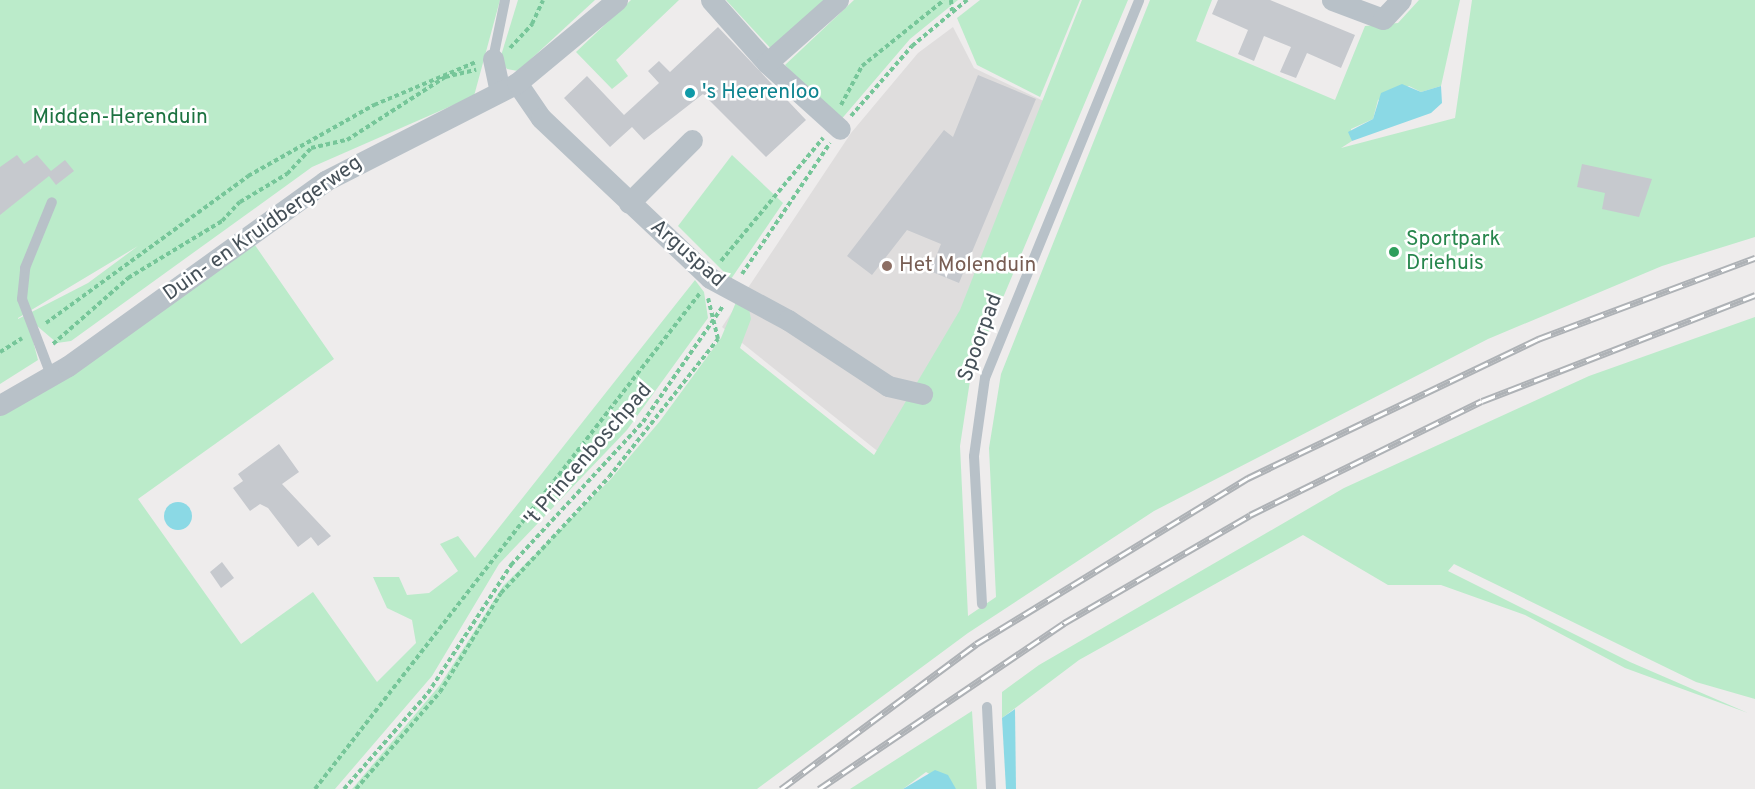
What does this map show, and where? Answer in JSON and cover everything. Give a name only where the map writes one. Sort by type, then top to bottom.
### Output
[{"type":"street","name":"Duin- en Kruidbergerweg","points":[[0,405],[68,366],[325,181],[508,87],[617,0]]},
{"type":"street","points":[[711,0],[768,63],[840,129]]},
{"type":"street","points":[[768,63],[838,0]]},
{"type":"street","points":[[1332,0],[1383,19],[1401,0]]},
{"type":"street","points":[[494,63],[508,87]]},
{"type":"street","name":"Arguspad","points":[[508,87],[629,203],[731,292],[788,320],[888,386],[922,394]]},
{"type":"street","points":[[629,203],[692,140]]},
{"type":"lane","points":[[494,63],[505,0]]},
{"type":"lane","name":"Spoorpad","points":[[982,604],[974,456],[985,378],[1138,0]]},
{"type":"lane","points":[[49,370],[22,299],[25,268],[52,202]]},
{"type":"lane","points":[[987,707],[991,789]]},
{"type":"path","points":[[44,352],[128,278],[222,220],[240,202],[286,174],[311,148],[347,140],[383,121],[445,77],[494,63],[532,24],[543,0]]},
{"type":"path","points":[[951,0],[952,11]]},
{"type":"path","name":"'t Princenboschpad","points":[[344,789],[428,693],[511,565],[643,422],[714,321],[840,129],[912,46],[967,0]]},
{"type":"path","points":[[37,328],[248,176],[404,90],[459,66],[494,63]]},
{"type":"path","points":[[315,789],[705,285],[718,339],[671,401],[501,593],[440,692],[356,789]]},
{"type":"path","points":[[0,352],[28,334]]},
{"type":"shaded area","name":"Het Molenduin","points":[[953,27],[974,68],[1073,115],[900,469],[722,327],[851,133],[918,53]]},
{"type":"green space","name":"Midden-Herenduin","points":[[0,0],[500,0],[474,96],[312,167],[71,341],[57,343],[36,325],[30,329],[38,360],[0,384]],"holes":[[[138,246],[88,283],[18,319]]]},
{"type":"green space","points":[[518,0],[595,0],[518,71],[507,69],[500,59]]},
{"type":"green space","points":[[631,0],[679,0],[616,60],[628,76],[612,89],[576,52]]},
{"type":"green space","points":[[726,0],[830,0],[774,52]]},
{"type":"green space","points":[[854,0],[958,0],[910,39],[839,122],[785,65]]},
{"type":"green space","points":[[980,0],[1080,0],[1040,97],[977,65],[957,18]]},
{"type":"green space","points":[[1082,0],[1128,0],[971,374],[960,446],[968,616],[996,597],[989,448],[1001,374],[1150,0],[1212,0],[1196,41],[1335,100],[1365,26],[1398,23],[1419,0],[1460,0],[1441,86],[1421,92],[1409,86],[1378,100],[1373,119],[1351,129],[1352,141],[1341,148],[1455,118],[1472,0],[1755,0],[1755,237],[1662,266],[1488,339],[1154,511],[968,633],[757,789],[352,789],[440,685],[503,586],[610,480],[660,421],[721,338],[739,295],[748,304],[751,319],[740,348],[874,455],[960,310]]},
{"type":"green space","points":[[732,155],[783,203],[731,279],[678,226]]},
{"type":"green space","points":[[250,238],[334,359],[138,499],[241,644],[313,592],[377,682],[416,643],[412,620],[387,608],[373,577],[399,577],[407,595],[429,593],[458,571],[440,544],[458,536],[475,558],[695,280],[704,292],[708,318],[627,430],[499,564],[432,676],[335,789],[0,789],[0,415]]},
{"type":"green space","points":[[1755,317],[1755,699],[1696,682],[1454,564],[1448,571],[1630,662],[1748,713],[1625,668],[1525,615],[1441,585],[1388,585],[1303,535],[1079,660],[1002,718],[1002,692],[1039,665],[1344,488],[1589,376]]},
{"type":"green space","points":[[972,711],[977,789],[956,789],[926,772],[903,789],[850,789]]},
{"type":"water","points":[[1402,84],[1421,92],[1441,86],[1442,103],[1431,113],[1352,141],[1348,132],[1373,119],[1381,93]]},
{"type":"water","points":[[178,502],[188,506],[192,516],[188,526],[178,530],[168,526],[164,516],[168,506]]},
{"type":"water","points":[[1015,709],[1016,789],[1006,789],[1002,718]]},
{"type":"water","points":[[935,770],[948,775],[956,789],[903,789]]},
{"type":"building","points":[[1218,0],[1270,0],[1355,35],[1341,68],[1307,53],[1296,78],[1280,72],[1291,47],[1264,36],[1254,61],[1238,54],[1248,30],[1212,14]]},
{"type":"building","name":"'s Heerenloo","points":[[718,27],[806,120],[766,157],[703,94],[644,140],[632,127],[610,147],[564,98],[587,76],[624,115],[659,83],[648,71],[659,61],[670,72]]},
{"type":"building","points":[[978,75],[1036,99],[959,283],[930,271],[941,244],[907,230],[872,275],[847,256],[944,130],[953,137]]},
{"type":"building","points":[[17,155],[24,164],[37,155],[51,171],[65,160],[74,171],[56,185],[49,176],[0,215],[0,167]]},
{"type":"building","points":[[1582,164],[1652,179],[1639,217],[1602,209],[1605,193],[1577,187]]},
{"type":"building","points":[[279,444],[299,472],[282,484],[331,536],[318,546],[311,537],[298,547],[268,508],[260,504],[250,511],[233,488],[243,481],[238,474]]},
{"type":"building","points":[[222,562],[234,578],[221,588],[210,572]]},
{"type":"railway","points":[[781,789],[976,644],[1248,478],[1538,339],[1755,258]]},
{"type":"railway","points":[[819,789],[1064,623],[1250,515],[1482,401],[1755,295]]},
{"type":"place","name":"'s Heerenloo","points":[[690,93]]},
{"type":"place","name":"Sportpark Driehuis","points":[[1394,252]]},
{"type":"place","name":"Het Molenduin","points":[[887,266]]}]
